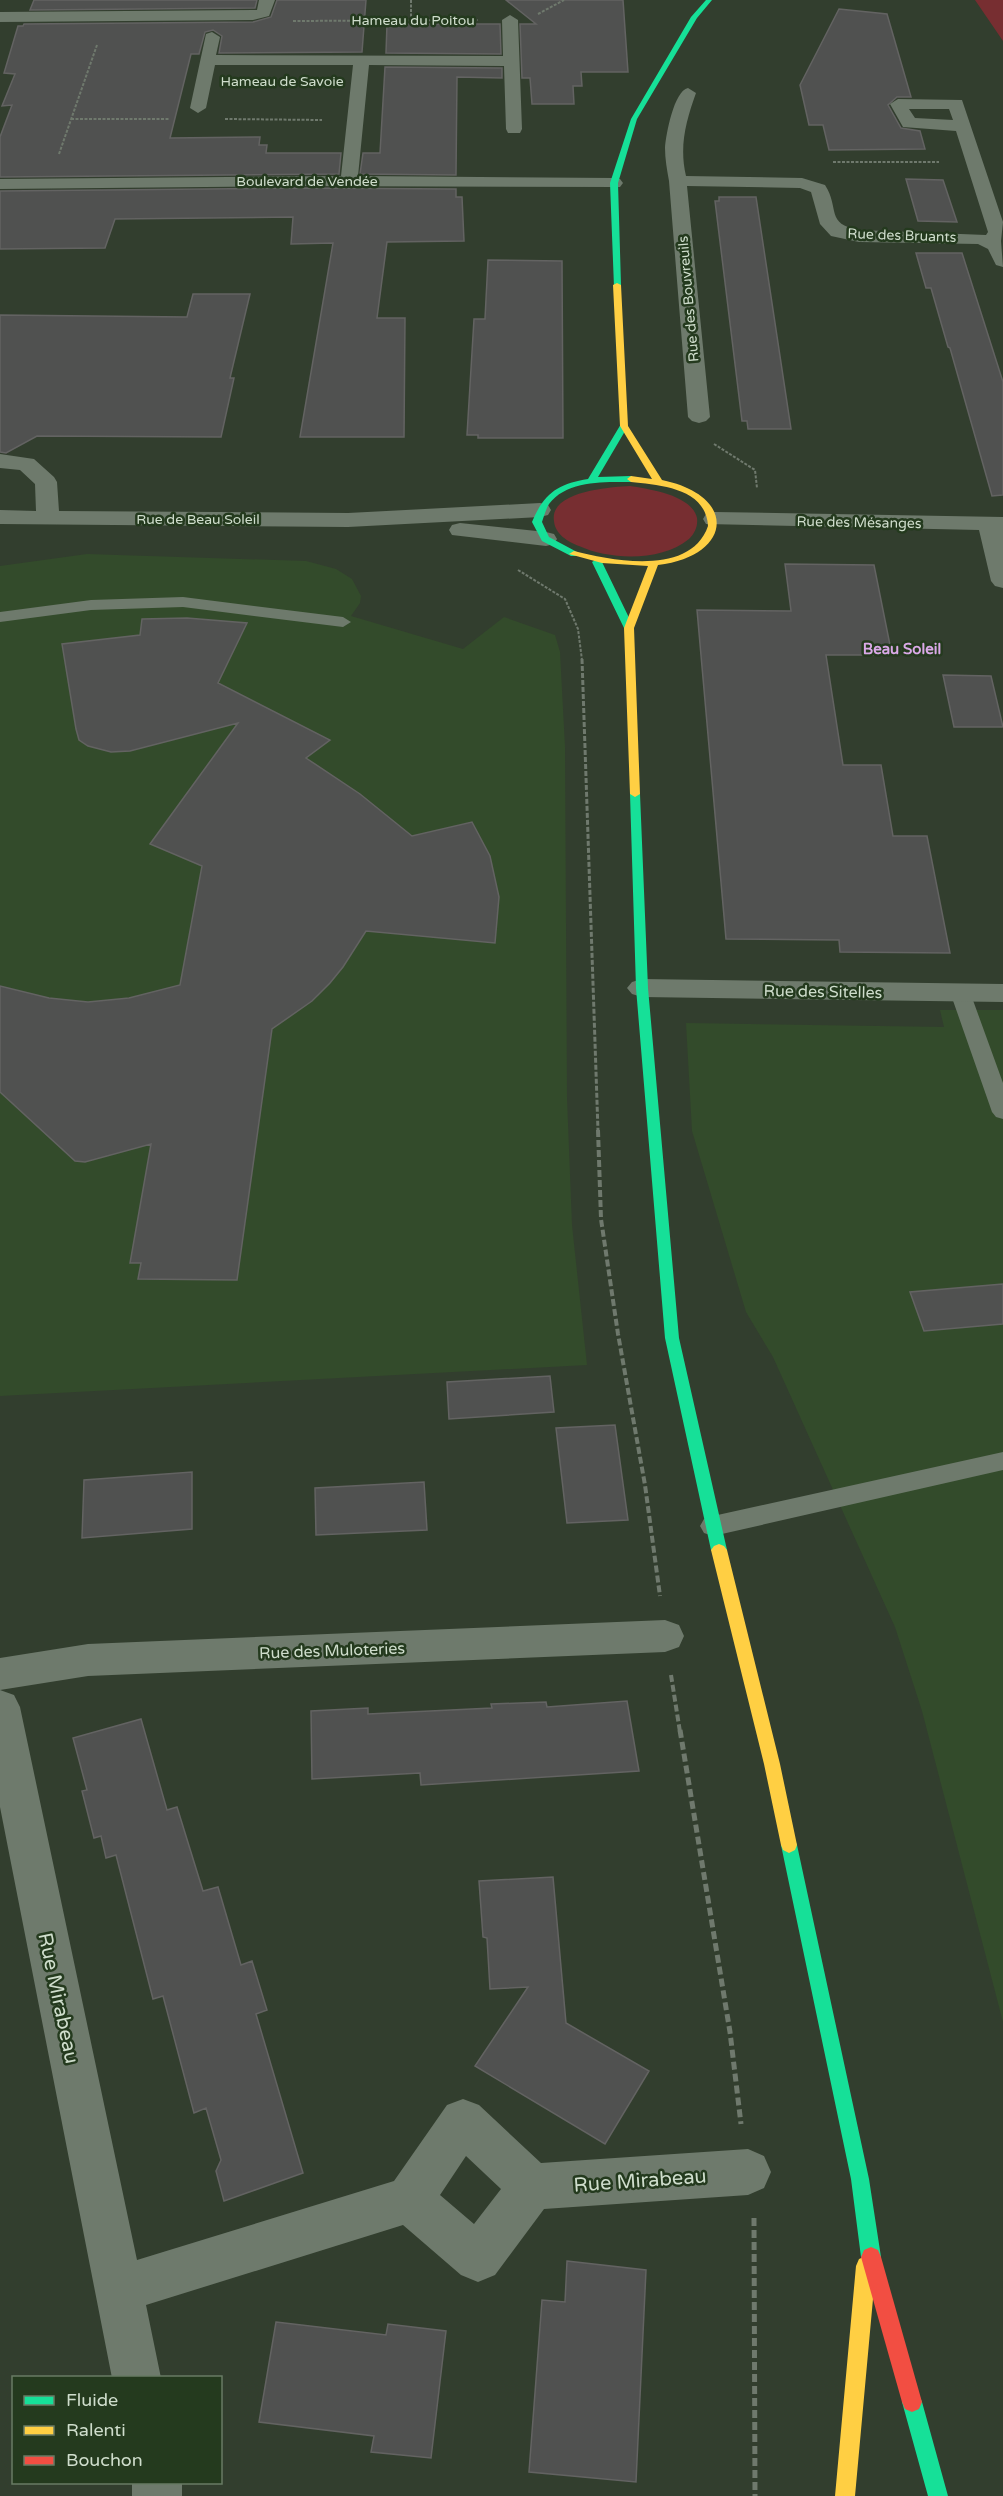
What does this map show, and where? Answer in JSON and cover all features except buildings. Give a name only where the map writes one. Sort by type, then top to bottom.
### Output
[{"type":"street","points":[[659,483],[624,426],[618,345],[614,183],[634,119],[694,17],[709,0]]},
{"type":"street","points":[[0,17],[107,16],[264,7]]},
{"type":"street","points":[[510,20],[514,129]]},
{"type":"street","name":"Hameau de Savoie","points":[[198,108],[210,81],[208,60],[213,36]]},
{"type":"street","name":"Hameau de Savoie","points":[[208,60],[512,61]]},
{"type":"street","name":"Hameau de Savoie","points":[[349,181],[353,80],[362,60]]},
{"type":"street","name":"Rue des Bouvreuils","points":[[688,93],[674,133],[672,146],[678,181],[699,417]]},
{"type":"street","points":[[963,126],[997,232],[991,243],[996,246],[1003,261]]},
{"type":"street","name":"Boulevard de Vendée","points":[[0,184],[349,181],[614,183]]},
{"type":"street","name":"Rue des Bruants","points":[[678,181],[802,183],[819,189],[829,224],[838,232],[859,236],[968,237],[991,243]]},
{"type":"street","points":[[591,482],[624,426]]},
{"type":"street","points":[[0,461],[26,464],[46,482],[48,518]]},
{"type":"street","points":[[625,479],[659,483],[684,490],[699,499],[709,508],[714,519],[713,531],[701,546],[675,558],[631,564],[597,561],[572,555],[546,539],[539,528],[537,518],[540,510],[551,497],[561,491],[591,482],[625,479]]},
{"type":"street","name":"Rue de Beau Soleil","points":[[0,517],[348,520],[540,510]]},
{"type":"street","name":"Rue des Mésanges","points":[[714,519],[996,524]]},
{"type":"street","name":"Rue de Beau Soleil","points":[[348,520],[546,539]]},
{"type":"street","points":[[996,524],[1003,581]]},
{"type":"street","points":[[597,561],[629,628]]},
{"type":"street","points":[[654,562],[629,628],[642,988],[672,1338],[713,1526],[772,1764],[860,2179],[868,2246],[938,2496]]},
{"type":"street","name":"Rue des Sitelles","points":[[642,988],[1003,993]]},
{"type":"street","name":"Rue des Muloteries","points":[[0,1674],[88,1660],[665,1636]]},
{"type":"street","name":"Rue Mirabeau","points":[[0,1707],[137,2376]]},
{"type":"street","points":[[119,2289],[409,2200],[463,2121],[532,2187],[478,2258],[409,2200]]},
{"type":"street","name":"Rue Mirabeau","points":[[532,2187],[748,2172]]},
{"type":"street","points":[[845,2496],[868,2246]]},
{"type":"lane","points":[[0,617],[91,605],[183,602],[343,622]]},
{"type":"lane","points":[[960,992],[1003,1112]]},
{"type":"lane","points":[[713,1526],[1003,1461]]},
{"type":"path","points":[[411,0],[411,21]]},
{"type":"path","name":"Hameau du Poitou","points":[[264,7],[271,21],[510,20],[534,16],[564,0]]},
{"type":"path","points":[[50,182],[107,16]]},
{"type":"path","points":[[699,417],[713,443],[723,452],[743,460],[755,470],[757,493]]},
{"type":"path","points":[[515,568],[565,599],[578,629],[584,666],[601,1219],[618,1334],[645,1485],[665,1636],[730,2032],[748,2172],[754,2223],[755,2496]]},
{"type":"shaded area","points":[[975,0],[1003,0],[1003,41]]},
{"type":"shaded area","points":[[630,486],[669,494],[687,504],[697,518],[691,537],[664,552],[620,556],[591,551],[567,540],[557,530],[554,521],[555,511],[561,503],[583,493]]},
{"type":"shaded area","points":[[87,554],[306,561],[336,569],[352,579],[361,596],[360,603],[351,616],[463,649],[504,617],[555,635],[560,652],[565,747],[567,1098],[572,1225],[587,1365],[0,1396],[0,566]]},
{"type":"shaded area","points":[[940,1010],[1003,1010],[1003,2022],[922,1711],[895,1627],[773,1357],[746,1312],[692,1131],[686,1023],[944,1027]]},
{"type":"traffic: fast","points":[[617,285],[614,183],[634,119],[694,17],[709,0]]},
{"type":"traffic: fast","points":[[591,482],[624,426]]},
{"type":"traffic: fast","points":[[574,554],[545,539],[537,522],[547,501],[555,494],[575,484],[597,480],[631,479]]},
{"type":"traffic: fast","points":[[597,562],[629,628]]},
{"type":"traffic: fast","points":[[635,794],[642,988],[672,1338],[719,1550]]},
{"type":"traffic: fast","points":[[789,1845],[860,2179],[871,2257]]},
{"type":"traffic: fast","points":[[912,2402],[938,2496]]},
{"type":"traffic: slow","points":[[617,285],[624,426],[659,483]]},
{"type":"traffic: slow","points":[[574,554],[618,563],[665,562],[692,552],[710,535],[713,526],[712,517],[709,508],[702,500],[669,484],[631,479]]},
{"type":"traffic: slow","points":[[635,794],[629,628],[654,563]]},
{"type":"traffic: slow","points":[[719,1550],[772,1764],[789,1845]]},
{"type":"traffic: slow","points":[[845,2496],[866,2266]]},
{"type":"traffic: jam","points":[[871,2257],[912,2402]]},
{"type":"district","name":"Beau Soleil","points":[[902,649]]}]
